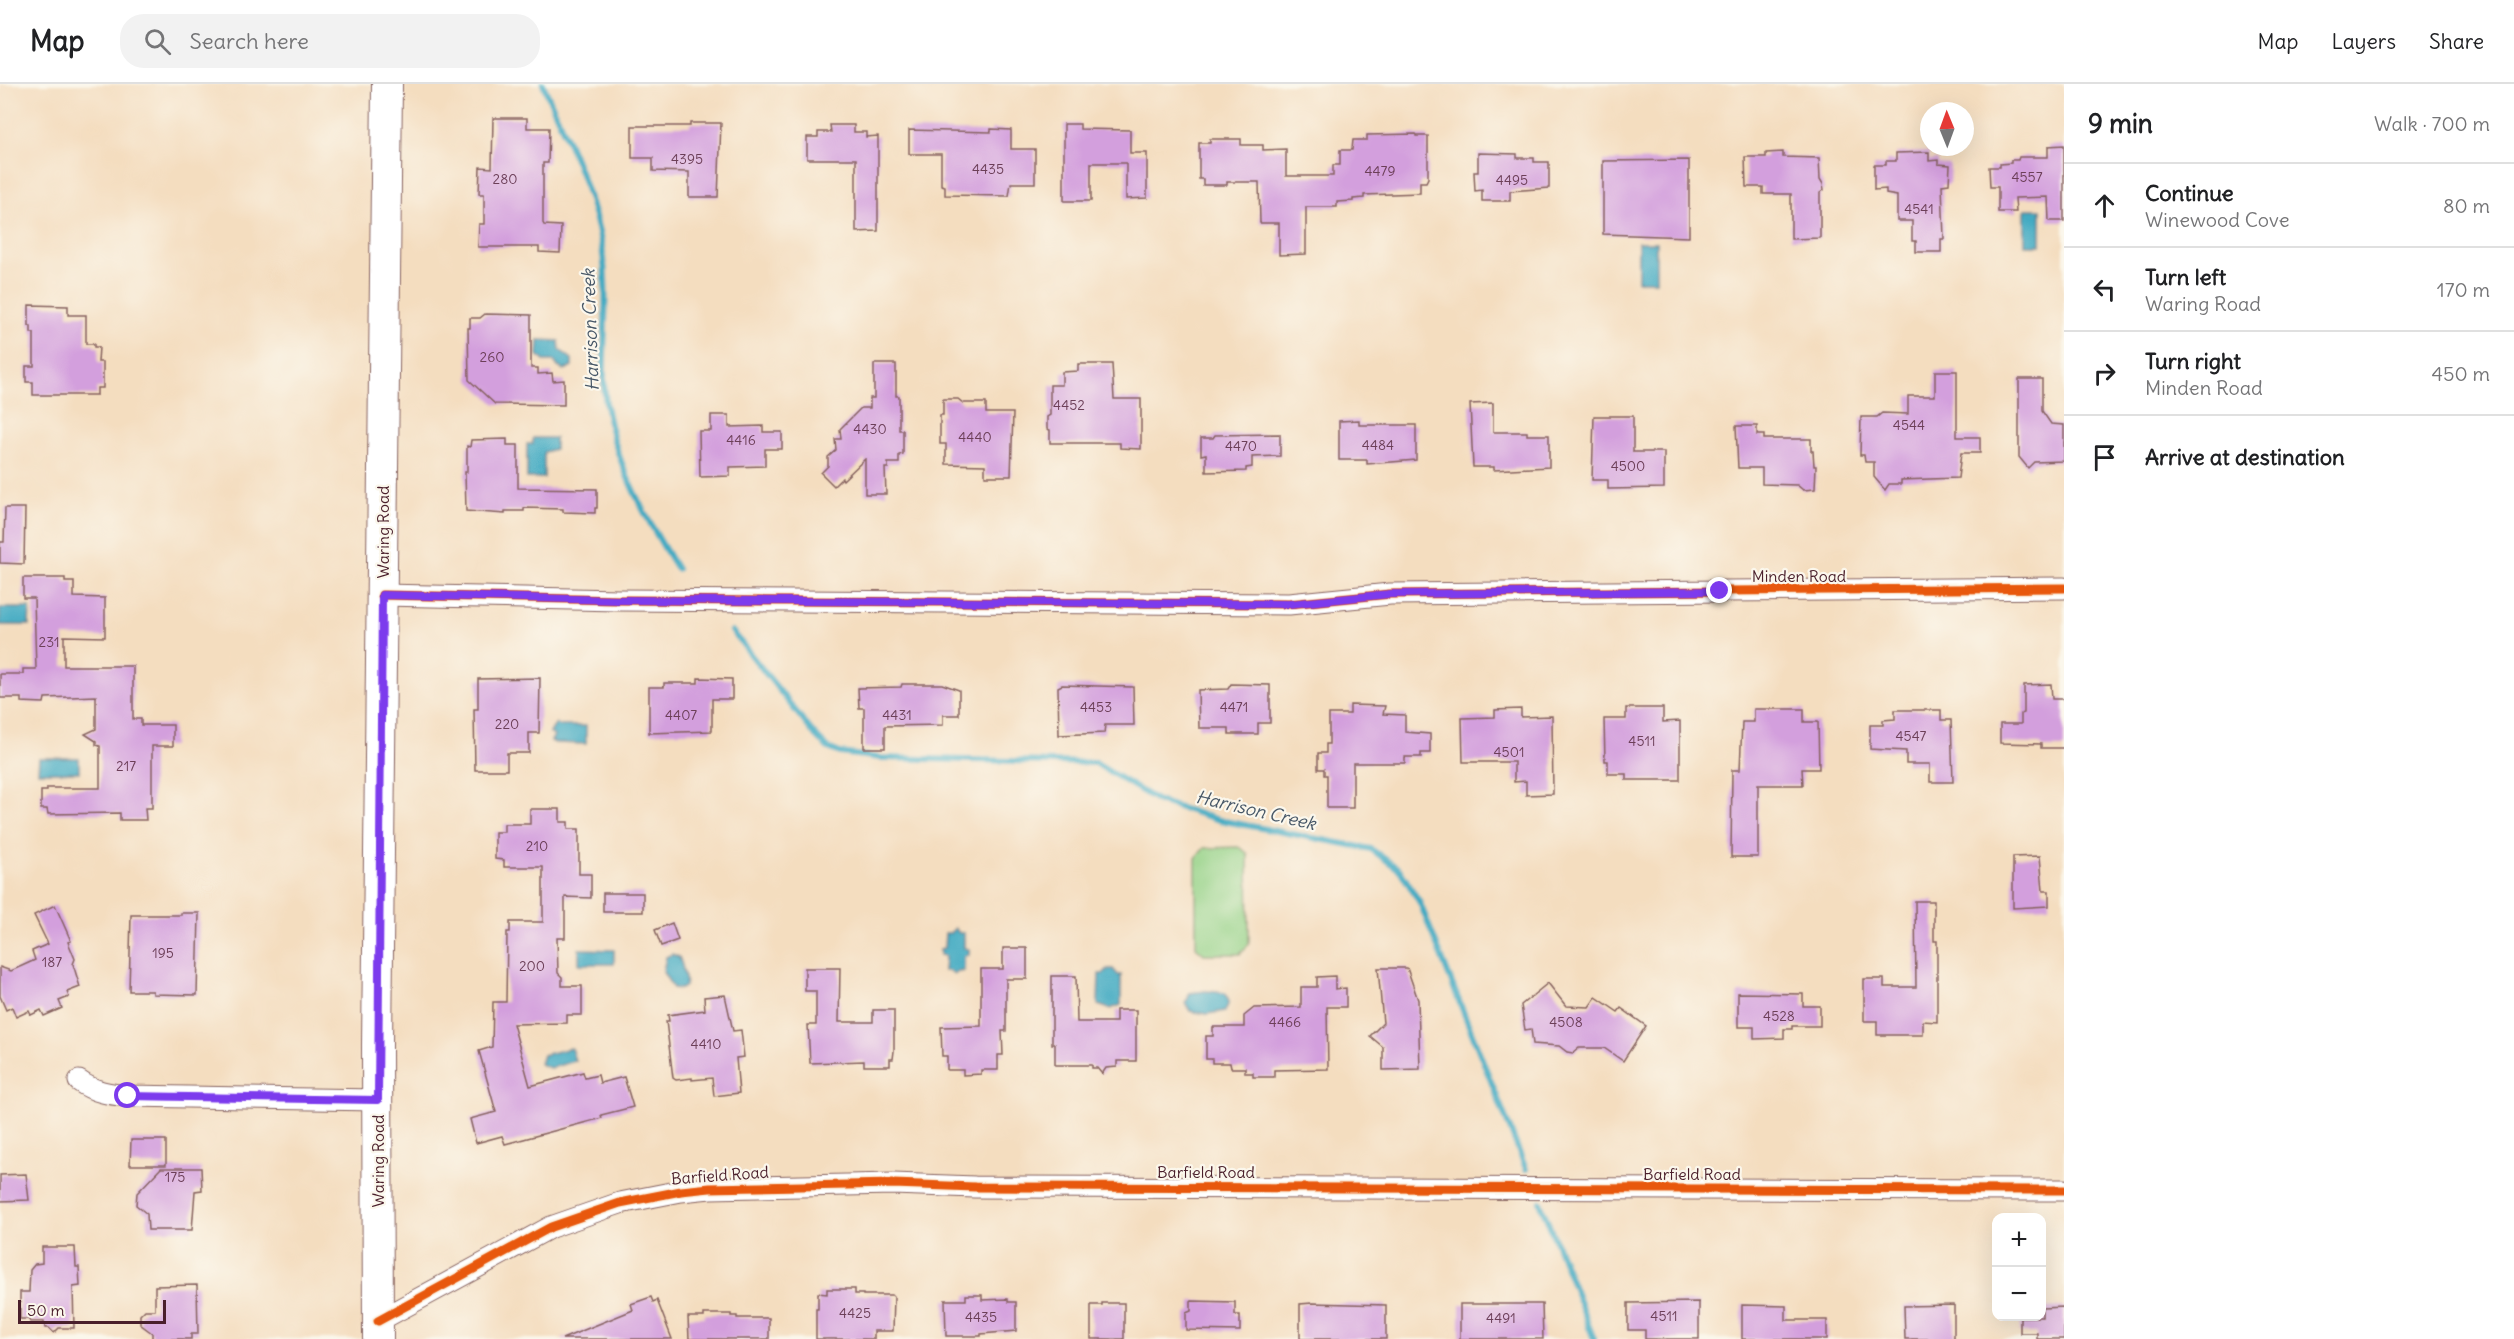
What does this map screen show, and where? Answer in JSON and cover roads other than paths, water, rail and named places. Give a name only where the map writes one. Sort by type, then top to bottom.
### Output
[{"type":"main road","name":"Waring Road","points":[[378,1330],[387,84]]},
{"type":"street","name":"Minden Road","points":[[382,595],[631,600],[1289,604],[1390,594],[2064,588]]},
{"type":"street","points":[[79,1081],[89,1089],[128,1096],[378,1100]]},
{"type":"street","name":"Barfield Road","points":[[378,1330],[551,1227],[620,1203],[681,1191],[710,1188],[893,1184],[2064,1190]]},
{"type":"water","points":[[2025,209],[2041,209],[2041,245],[2025,245]]},
{"type":"water","points":[[1638,242],[1656,242],[1656,281],[1638,281]]},
{"type":"water","points":[[539,340],[559,341],[560,350],[572,359],[572,367],[564,370],[554,361],[544,361],[538,355]]},
{"type":"water","points":[[533,438],[555,438],[555,449],[544,452],[544,478],[527,478],[527,444],[533,444]]},
{"type":"water","points":[[0,608],[30,608],[29,625],[0,625]]},
{"type":"water","points":[[556,723],[560,726],[586,726],[586,744],[551,741],[554,736],[550,733]]},
{"type":"water","points":[[39,758],[79,758],[79,772],[38,772]]},
{"type":"water","points":[[955,928],[959,933],[964,933],[964,948],[969,949],[969,955],[964,956],[964,971],[954,975],[950,971],[944,971],[945,956],[940,955],[940,949],[944,948],[945,933],[950,933]]},
{"type":"water","points":[[579,949],[614,950],[614,964],[579,964]]},
{"type":"water","points":[[672,954],[679,957],[684,972],[685,986],[681,989],[673,988],[663,972],[666,957]]},
{"type":"water","points":[[1108,969],[1113,969],[1121,975],[1121,1005],[1110,1009],[1098,1005],[1099,974],[1103,974]]},
{"type":"water","points":[[1206,991],[1225,993],[1229,1002],[1225,1011],[1207,1014],[1190,1011],[1186,1003],[1190,993]]},
{"type":"water","points":[[571,1048],[575,1061],[550,1068],[540,1064],[543,1055]]},
{"type":"waterway","name":"Harrison Creek","points":[[543,84],[585,184],[602,247],[605,297],[604,379],[611,429],[639,502],[677,569]]},
{"type":"waterway","name":"Harrison Creek","points":[[732,631],[814,734],[828,748],[840,753],[880,758],[1095,763],[1158,801],[1219,820],[1371,849],[1400,870],[1420,903],[1526,1169]]},
{"type":"waterway","name":"Harrison Creek","points":[[1540,1202],[1594,1339]]}]
